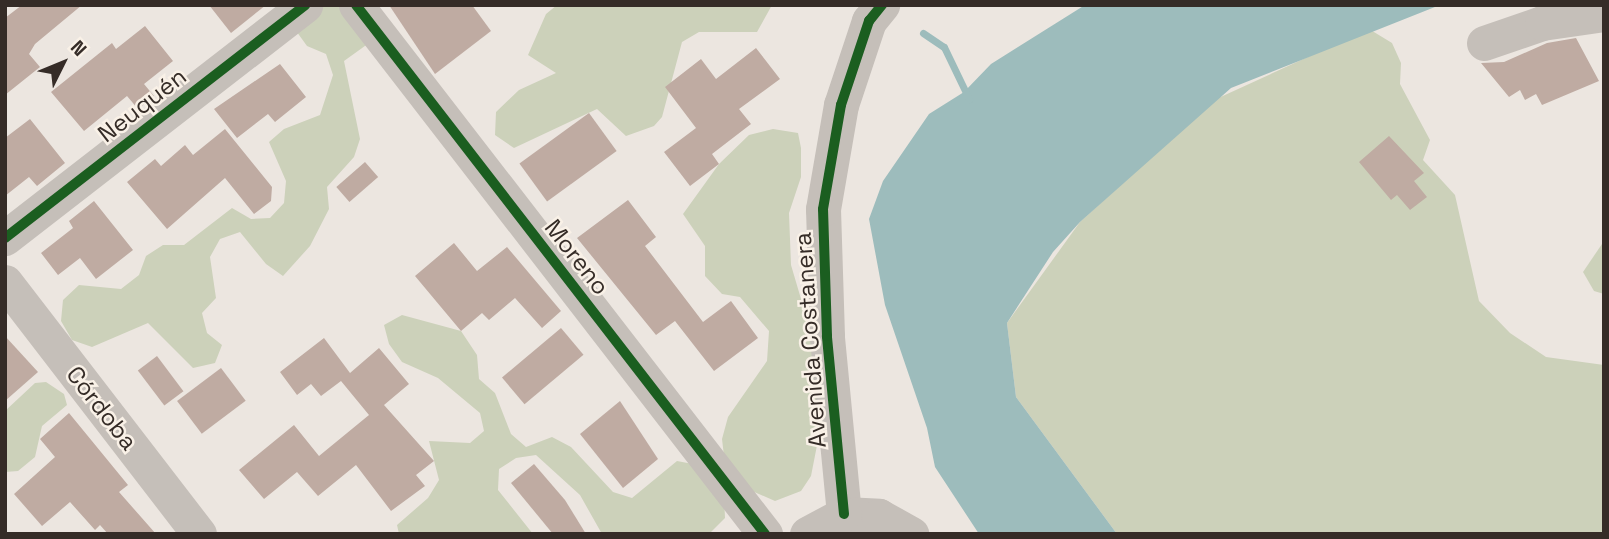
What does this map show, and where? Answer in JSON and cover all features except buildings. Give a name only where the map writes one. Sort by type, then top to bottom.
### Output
[{"type":"street","name":"Neuquén","points":[[5,238],[305,5]]},
{"type":"street","name":"Moreno","points":[[356,5],[765,534]]},
{"type":"street","name":"Avenida Costanera","points":[[844,514],[827,336],[823,209],[841,105],[869,21],[882,5]]},
{"type":"street","points":[[1484,44],[1542,23],[1604,14]]},
{"type":"street","name":"Córdoba","points":[[5,282],[199,534]]},
{"type":"street","points":[[807,534],[844,514],[879,516],[911,534]]},
{"type":"green space","points":[[295,5],[375,5],[376,38],[344,61],[360,139],[354,157],[327,187],[329,209],[310,246],[283,276],[266,264],[240,232],[220,239],[210,257],[216,298],[202,313],[207,333],[222,345],[215,363],[193,368],[148,323],[92,347],[72,340],[61,321],[63,300],[79,285],[121,289],[139,275],[146,256],[163,245],[184,245],[232,208],[251,219],[270,218],[284,203],[286,181],[269,142],[284,129],[320,115],[333,75],[326,54],[307,46],[294,28]]},
{"type":"green space","points":[[557,5],[772,5],[757,32],[699,32],[682,42],[662,117],[654,126],[626,136],[597,109],[514,148],[495,135],[496,112],[519,90],[556,73],[528,55],[546,14]]},
{"type":"green space","points":[[1369,29],[1392,43],[1401,63],[1400,84],[1430,140],[1423,160],[1455,195],[1479,301],[1510,333],[1546,357],[1604,365],[1604,534],[1117,534],[1016,397],[1007,323],[1080,222],[1214,100]]},
{"type":"green space","points":[[773,129],[798,133],[801,148],[801,177],[789,213],[791,265],[819,360],[820,430],[811,476],[801,491],[775,501],[752,491],[724,456],[722,439],[728,417],[767,361],[769,331],[740,297],[722,294],[705,276],[705,246],[683,214],[719,164],[749,135]]},
{"type":"green space","points":[[1604,241],[1604,294],[1594,291],[1583,272]]},
{"type":"green space","points":[[402,315],[461,331],[477,355],[479,379],[495,393],[511,434],[526,447],[552,437],[571,447],[613,492],[632,498],[677,461],[698,465],[724,496],[725,518],[709,534],[602,534],[580,495],[536,455],[516,458],[499,469],[498,490],[533,534],[399,534],[397,525],[428,498],[439,480],[429,441],[470,443],[484,431],[480,413],[438,378],[402,362],[389,344],[384,325]]},
{"type":"green space","points":[[46,382],[64,394],[67,405],[42,426],[35,457],[18,471],[5,472],[5,411],[35,383]]},
{"type":"water","points":[[1085,5],[1440,5],[1231,88],[1080,222],[1053,252],[1007,323],[1016,397],[1117,534],[979,534],[935,467],[927,428],[885,305],[869,219],[883,181],[929,114],[964,92],[991,64]]},
{"type":"waterway","points":[[923,33],[944,47],[969,99]]},
{"type":"cycle path","points":[[5,238],[305,5]]},
{"type":"cycle path","points":[[356,5],[765,534]]},
{"type":"cycle path","points":[[844,514],[827,336],[823,209],[841,105],[869,21],[882,5]]}]
